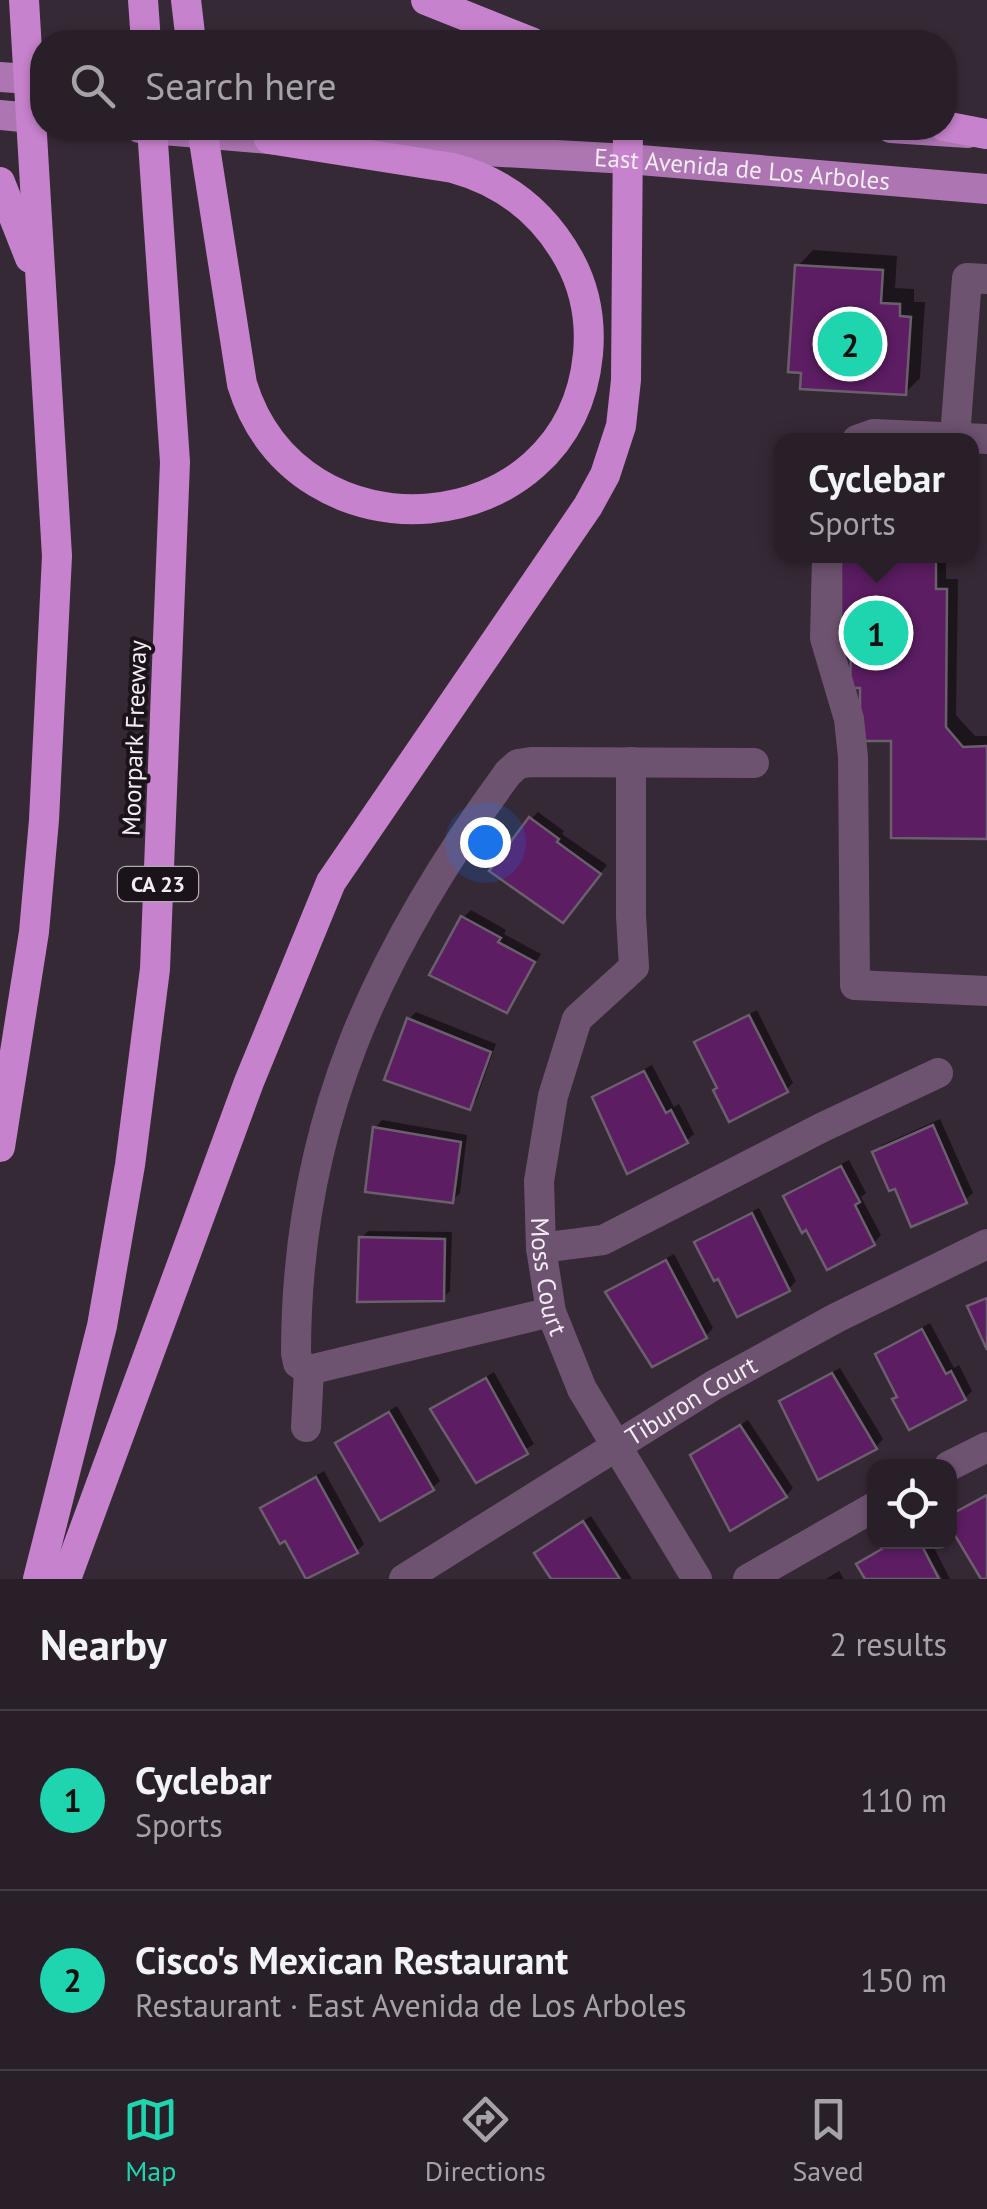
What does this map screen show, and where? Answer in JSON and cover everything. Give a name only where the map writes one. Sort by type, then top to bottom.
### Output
[{"type":"highway","points":[[426,0],[501,30]]},
{"type":"highway","points":[[24,6],[30,87]]},
{"type":"highway","points":[[957,128],[987,134]]},
{"type":"highway","points":[[0,1147],[34,932],[44,820],[57,556],[38,280],[34,140]]},
{"type":"highway","name":"Moorpark Freeway","points":[[38,1579],[102,1326],[130,1165],[155,969],[175,462],[153,140]]},
{"type":"highway","points":[[203,140],[242,384],[268,436],[325,490],[351,500],[392,509],[441,509],[465,504],[499,489],[531,466],[563,429],[584,382],[590,322],[580,285],[562,246],[513,194],[477,174],[275,140]]},
{"type":"highway","points":[[66,1579],[248,1082],[331,882],[606,476],[621,426],[626,380],[628,140]]},
{"type":"highway","points":[[0,182],[38,280]]},
{"type":"main road","points":[[0,77],[30,79]]},
{"type":"main road","points":[[0,115],[30,118]]},
{"type":"main road","name":"East Avenida de Los Arboles","points":[[957,132],[987,134]]},
{"type":"main road","name":"East Avenida de Los Arboles","points":[[287,140],[628,159],[987,189]]},
{"type":"street","points":[[955,433],[967,278],[987,279]]},
{"type":"street","points":[[827,563],[825,638],[848,719],[853,757],[855,985],[987,991]]},
{"type":"street","name":"Moss Court","points":[[631,762],[634,967],[577,1019],[553,1096],[539,1181],[541,1248],[551,1312],[582,1389],[697,1579]]},
{"type":"street","points":[[551,1312],[309,1370],[298,1363],[296,1299],[300,1254],[316,1164],[350,1049],[408,923],[458,841],[518,764],[754,763]]},
{"type":"street","points":[[541,1248],[603,1240],[805,1135],[938,1073]]},
{"type":"street","name":"Tiburon Court","points":[[404,1579],[714,1385],[836,1318],[987,1244]]},
{"type":"street","points":[[306,1427],[309,1370]]},
{"type":"street","points":[[957,1462],[987,1447]]},
{"type":"street","points":[[748,1579],[867,1511]]},
{"type":"building","points":[[795,265],[883,270],[881,303],[900,304],[900,316],[911,317],[906,395],[800,389],[801,373],[788,372]]},
{"type":"building","points":[[841,563],[936,563],[936,589],[947,589],[946,727],[963,747],[987,746],[987,839],[891,838],[891,741],[860,741],[860,688],[850,688],[851,650],[841,650]]},
{"type":"building","points":[[529,817],[601,874],[563,923],[489,871]]},
{"type":"building","points":[[461,916],[535,962],[507,1013],[429,975]]},
{"type":"building","points":[[749,1015],[788,1092],[729,1122],[694,1042]]},
{"type":"building","points":[[407,1018],[491,1052],[470,1110],[384,1080]]},
{"type":"building","points":[[644,1071],[666,1113],[671,1110],[688,1143],[627,1174],[592,1097]]},
{"type":"building","points":[[933,1125],[967,1203],[911,1227],[895,1189],[889,1191],[872,1152]]},
{"type":"building","points":[[373,1127],[461,1142],[453,1203],[365,1192]]},
{"type":"building","points":[[841,1166],[860,1202],[855,1205],[875,1245],[827,1270],[783,1196]]},
{"type":"building","points":[[752,1213],[790,1291],[737,1317],[694,1242]]},
{"type":"building","points":[[359,1237],[445,1239],[444,1301],[357,1302]]},
{"type":"building","points":[[666,1260],[707,1338],[652,1367],[605,1292]]},
{"type":"building","points":[[987,1298],[987,1350],[967,1306]]},
{"type":"building","points":[[922,1329],[946,1374],[951,1371],[966,1400],[909,1430],[875,1354]]},
{"type":"building","points":[[832,1373],[877,1449],[818,1480],[779,1401]]},
{"type":"building","points":[[486,1378],[528,1454],[476,1483],[430,1409]]},
{"type":"building","points":[[389,1412],[434,1490],[380,1521],[335,1443]]},
{"type":"building","points":[[740,1425],[787,1497],[730,1531],[690,1455]]},
{"type":"building","points":[[316,1477],[358,1553],[306,1579],[285,1541],[280,1544],[260,1508]]},
{"type":"building","points":[[987,1495],[987,1579],[981,1579],[957,1539],[957,1511]]},
{"type":"building","points":[[583,1521],[620,1579],[551,1579],[534,1553]]},
{"type":"building","points":[[882,1549],[924,1549],[939,1579],[865,1579],[856,1564]]},
{"type":"place","name":"Cisco's Mexican Restaurant","points":[[850,344]]},
{"type":"place","name":"Cyclebar","points":[[876,633]]}]
